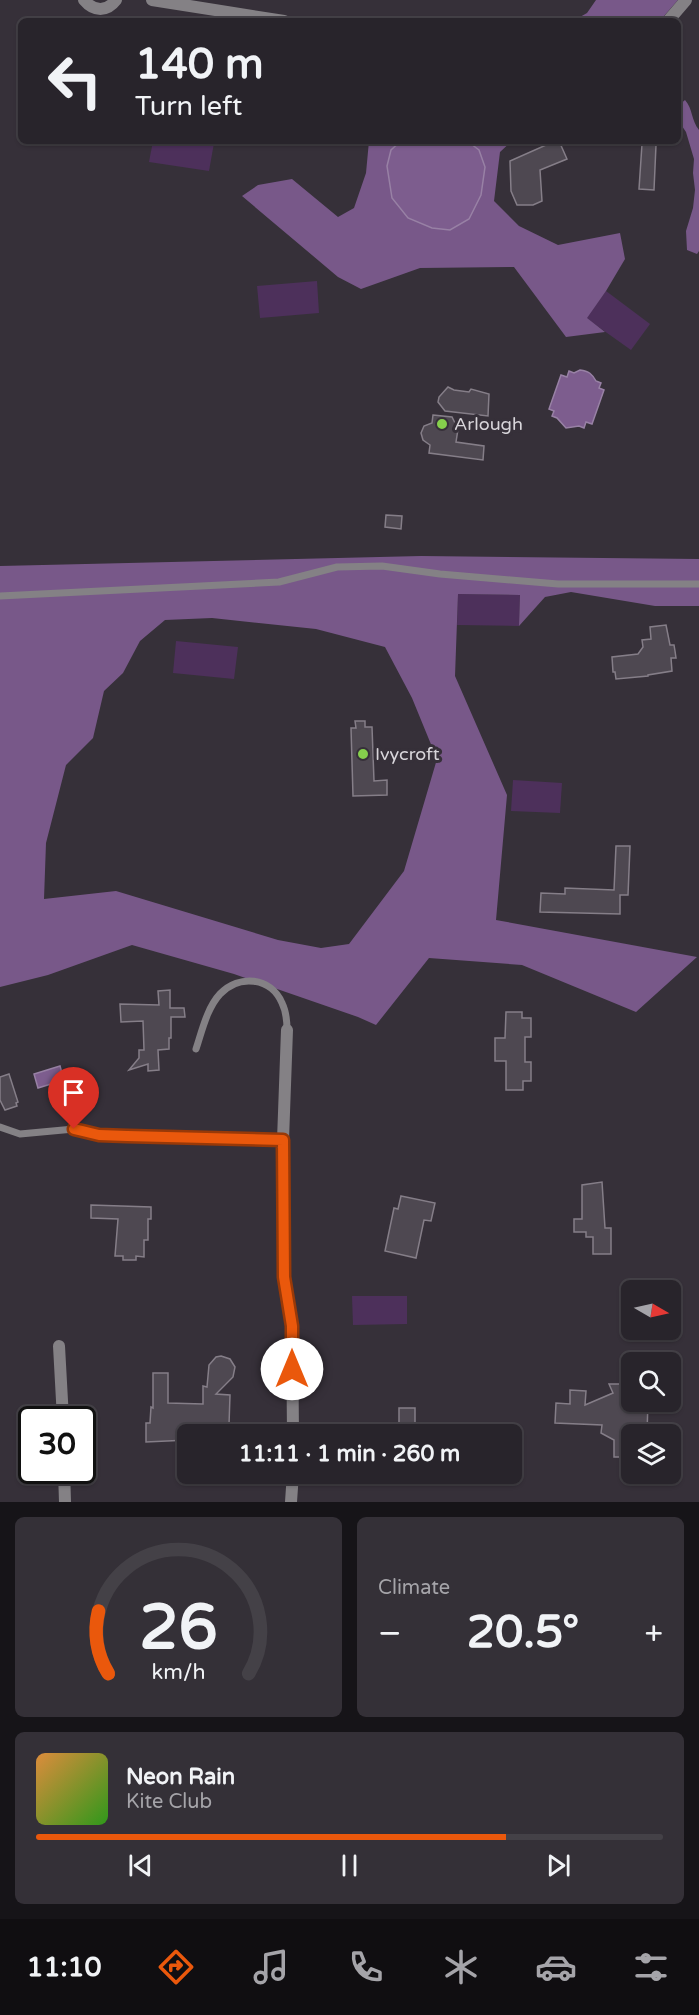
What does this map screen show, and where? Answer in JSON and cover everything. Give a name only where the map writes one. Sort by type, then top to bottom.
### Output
[{"type":"street","points":[[84,0],[89,6],[99,9],[111,6],[116,0]]},
{"type":"street","points":[[152,0],[265,18]]},
{"type":"street","points":[[671,18],[687,0]]},
{"type":"street","points":[[288,1030],[283,1140],[284,1277],[292,1326],[293,1424]]},
{"type":"street","points":[[59,1346],[62,1406]]},
{"type":"street","points":[[64,1484],[65,1502]]},
{"type":"street","points":[[291,1502],[292,1484]]},
{"type":"lane","points":[[0,596],[279,582],[337,567],[371,566],[558,584],[699,584]]},
{"type":"lane","points":[[196,1049],[208,1015],[221,992],[243,981],[261,982],[276,993],[284,1010],[288,1030]]},
{"type":"lane","points":[[0,1127],[20,1134],[74,1129],[99,1135],[117,1136],[283,1140]]},
{"type":"shaded area","points":[[596,0],[678,0],[664,16],[578,18],[587,13]]},
{"type":"shaded area","points":[[685,100],[699,130],[699,251],[697,254],[687,250],[686,231],[693,208],[695,190],[694,159],[686,132],[681,124],[681,103]]},
{"type":"shaded area","points":[[152,144],[214,144],[209,171],[149,162]]},
{"type":"shaded area","points":[[369,144],[398,144],[391,150],[479,150],[471,144],[509,144],[500,152],[494,201],[519,226],[558,245],[620,233],[625,259],[587,318],[605,332],[566,337],[514,267],[420,268],[361,289],[338,277],[242,196],[258,185],[292,179],[338,217],[354,208],[366,173]]},
{"type":"shaded area","points":[[398,144],[471,144],[479,150],[485,167],[481,195],[469,219],[450,230],[432,228],[408,218],[392,198],[387,166],[391,150]]},
{"type":"shaded area","points":[[317,281],[319,313],[260,318],[257,286]]},
{"type":"shaded area","points":[[606,291],[650,324],[631,350],[586,318]]},
{"type":"shaded area","points":[[580,370],[590,373],[596,381],[601,383],[599,388],[604,390],[592,424],[586,422],[584,428],[579,426],[566,428],[552,416],[554,411],[549,409],[561,375],[567,377],[569,371],[574,373]]},
{"type":"shaded area","points":[[421,556],[699,559],[699,606],[655,606],[571,592],[545,597],[519,626],[520,595],[458,594],[455,676],[507,795],[496,920],[697,957],[636,1012],[522,965],[429,958],[376,1025],[234,974],[132,945],[48,975],[0,987],[0,566]],"holes":[[[212,618],[316,629],[385,647],[412,698],[437,759],[404,871],[349,944],[321,948],[278,940],[116,891],[44,899],[46,843],[66,765],[93,738],[104,691],[123,673],[140,641],[165,620]]]},
{"type":"shaded area","points":[[458,594],[520,595],[519,626],[457,625]]},
{"type":"shaded area","points":[[176,641],[238,647],[234,679],[173,673]]},
{"type":"shaded area","points":[[513,780],[562,783],[560,813],[511,811]]},
{"type":"shaded area","points":[[60,1066],[64,1080],[38,1088],[34,1074]]},
{"type":"shaded area","points":[[352,1296],[407,1296],[407,1324],[353,1325]]},
{"type":"building","points":[[548,144],[560,144],[567,159],[540,170],[542,201],[533,205],[517,205],[511,191],[510,161]]},
{"type":"building","points":[[642,144],[656,145],[654,190],[639,189]]},
{"type":"building","points":[[448,387],[454,390],[469,392],[471,389],[489,394],[488,416],[445,411],[438,402],[439,397]]},
{"type":"building","points":[[433,415],[452,417],[458,429],[456,442],[484,446],[483,460],[429,453],[430,445],[423,440],[421,433],[424,426],[432,423]]},
{"type":"building","points":[[386,515],[402,516],[401,529],[385,527]]},
{"type":"building","points":[[666,625],[670,645],[674,645],[676,658],[671,658],[672,671],[616,679],[612,657],[638,654],[643,647],[642,640],[651,639],[650,627]]},
{"type":"building","name":"Ivycroft","points":[[355,721],[365,721],[365,727],[372,727],[374,781],[387,780],[387,795],[353,796],[351,728],[356,728]]},
{"type":"building","points":[[616,846],[630,846],[628,895],[620,895],[620,914],[540,912],[541,893],[565,894],[565,888],[614,890]]},
{"type":"building","points":[[170,990],[170,1008],[184,1008],[185,1017],[171,1017],[169,1049],[158,1050],[159,1070],[148,1071],[148,1064],[129,1070],[139,1058],[139,1050],[144,1050],[143,1021],[121,1022],[120,1004],[159,1005],[158,991]]},
{"type":"building","points":[[506,1012],[522,1012],[522,1018],[531,1018],[531,1037],[525,1037],[525,1062],[531,1062],[531,1081],[523,1081],[523,1090],[506,1090],[506,1061],[495,1061],[495,1038],[505,1038]]},
{"type":"building","points":[[9,1074],[18,1102],[17,1106],[5,1110],[0,1100],[0,1077]]},
{"type":"building","points":[[602,1182],[605,1228],[611,1228],[611,1254],[593,1254],[593,1237],[586,1237],[586,1232],[574,1232],[574,1219],[582,1219],[582,1185]]},
{"type":"building","points":[[401,1196],[435,1203],[431,1221],[424,1220],[416,1258],[385,1251],[394,1208],[398,1209]]},
{"type":"building","points":[[91,1205],[151,1207],[151,1219],[148,1219],[148,1240],[144,1240],[144,1257],[136,1256],[136,1260],[123,1260],[123,1256],[115,1256],[118,1219],[91,1218]]},
{"type":"building","points":[[216,1357],[230,1359],[235,1367],[233,1377],[216,1394],[230,1395],[229,1424],[177,1424],[177,1441],[146,1442],[146,1423],[150,1423],[151,1407],[153,1408],[153,1373],[168,1373],[168,1403],[203,1404],[203,1386],[207,1387],[209,1365]]},
{"type":"building","points":[[609,1384],[621,1384],[621,1412],[648,1412],[647,1424],[621,1424],[621,1457],[614,1457],[614,1440],[601,1433],[602,1425],[555,1423],[556,1403],[570,1404],[570,1390],[586,1391],[585,1405],[613,1393]]},
{"type":"building","points":[[399,1408],[415,1408],[415,1424],[399,1424]]},
{"type":"place","name":"Arlough","points":[[442,424]]},
{"type":"place","name":"Ivycroft","points":[[363,754]]},
{"type":"route","points":[[74,1129],[99,1135],[283,1140],[284,1277],[292,1326],[292,1369]]}]
